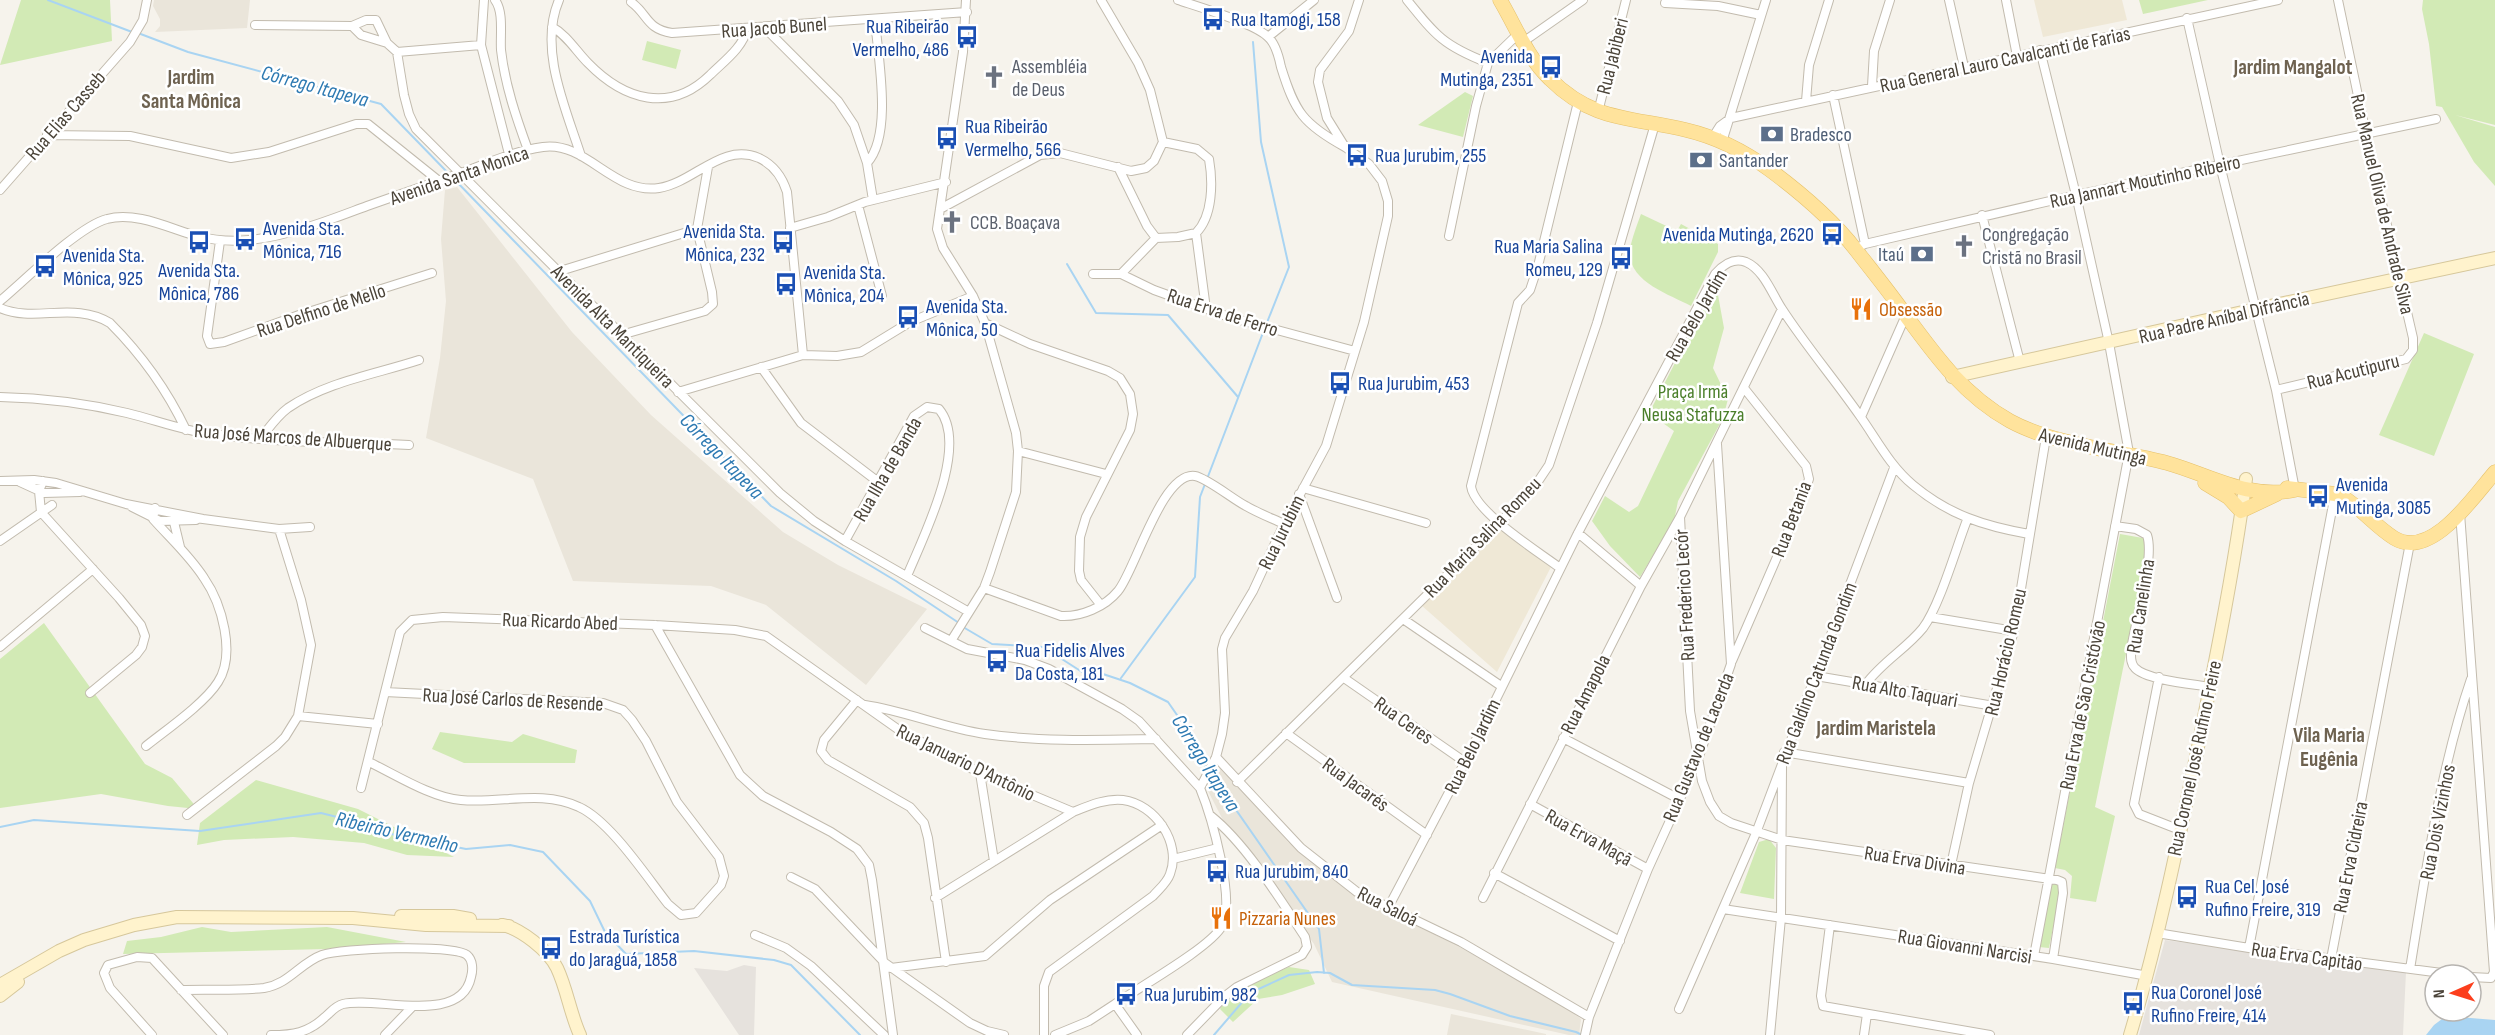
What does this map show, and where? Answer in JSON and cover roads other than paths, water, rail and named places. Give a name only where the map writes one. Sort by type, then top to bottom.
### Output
[{"type":"main road","name":"Avenida Mutinga","points":[[1500,0],[1521,38],[1550,79],[1578,102],[1598,112],[1718,140],[1767,168],[1806,198],[1860,246],[1906,315],[1952,377],[1981,403],[2010,421],[2046,437],[2129,453],[2179,466],[2195,467],[2280,493],[2295,490]]},
{"type":"main road","name":"Rua Padre Aníbal Difrância","points":[[1952,377],[2495,258]]},
{"type":"main road","name":"Avenida Mutinga","points":[[2179,466],[2194,474],[2335,494],[2352,503],[2395,539],[2410,543]]},
{"type":"main road","points":[[2410,543],[2439,532],[2495,472]]},
{"type":"main road","points":[[2194,474],[2228,497],[2241,511],[2280,493]]},
{"type":"main road","name":"Rua Coronel José Rufino Freire","points":[[2130,1035],[2148,976],[2180,830],[2210,687],[2246,483]]},
{"type":"main road","points":[[0,985],[52,955],[84,940],[156,920],[192,916],[202,918],[353,918],[426,925],[509,926],[533,941],[556,965],[580,1035]]},
{"type":"main road","points":[[0,996],[50,963],[97,943],[139,931],[202,918]]},
{"type":"street","name":"Rua Elias Casseb","points":[[0,190],[131,40],[143,20],[147,0]]},
{"type":"street","points":[[484,0],[481,45],[509,154]]},
{"type":"street","points":[[495,0],[499,6],[500,39],[507,85],[528,150]]},
{"type":"street","points":[[559,0],[552,27],[553,59],[580,156]]},
{"type":"street","points":[[951,641],[984,588],[1011,514],[1016,492],[1018,451],[1016,432],[985,323],[973,296],[939,239],[937,229],[946,182],[963,52],[966,0]]},
{"type":"street","points":[[940,209],[1040,155],[1060,153],[1131,171],[1146,168],[1154,162],[1163,141],[1150,90],[1138,63],[1101,0]]},
{"type":"street","points":[[1178,0],[1255,29],[1269,37],[1278,55],[1297,110],[1311,125],[1345,147]]},
{"type":"street","points":[[1269,37],[1314,0]]},
{"type":"street","name":"Rua Jurubim","points":[[1200,788],[1216,757],[1225,713],[1222,659],[1225,638],[1253,591],[1284,524],[1326,446],[1355,351],[1388,216],[1388,201],[1382,180],[1369,164],[1345,147],[1327,118],[1320,97],[1318,76],[1320,70],[1349,31],[1359,0]]},
{"type":"street","points":[[1407,0],[1433,32],[1447,44],[1462,53],[1488,63]]},
{"type":"street","points":[[1449,236],[1476,106],[1488,63],[1521,38],[1583,0]]},
{"type":"street","name":"Rua Jabiberi","points":[[1598,112],[1626,0]]},
{"type":"street","points":[[1718,140],[1720,126],[1731,117],[1766,0]]},
{"type":"street","points":[[1806,101],[1809,65],[1829,0]]},
{"type":"street","points":[[1872,86],[1874,51],[1890,0]]},
{"type":"street","points":[[1949,0],[1964,67]]},
{"type":"street","points":[[2006,0],[2018,56]]},
{"type":"street","name":"Rua General Lauro Cavalcanti de Farias","points":[[1731,117],[2040,50],[2137,32],[2187,18],[2278,0]]},
{"type":"street","name":"Rua Manuel Oliva de Andrade Silva","points":[[2338,0],[2413,338]]},
{"type":"street","name":"Rua Jacob Bunel","points":[[630,2],[636,6],[645,20],[661,31],[672,33],[967,12]]},
{"type":"street","points":[[1665,3],[1718,6],[1761,15]]},
{"type":"street","points":[[2187,18],[2220,165],[2276,390],[2295,490]]},
{"type":"street","points":[[255,25],[352,26],[371,19],[376,20],[381,27],[387,43]]},
{"type":"street","points":[[867,163],[876,149],[881,110],[875,20]]},
{"type":"street","points":[[352,26],[361,35],[387,43],[397,52],[481,45]]},
{"type":"street","points":[[552,27],[565,37],[602,76],[622,88],[651,99],[680,95],[705,80],[741,43],[747,28]]},
{"type":"street","points":[[764,27],[838,101],[854,125],[867,163],[873,200]]},
{"type":"street","points":[[2040,50],[2076,195],[2109,343],[2129,453]]},
{"type":"street","name":"Avenida Alta Mantiqueira","points":[[397,52],[404,95],[416,129],[780,493],[814,521],[845,542],[969,612]]},
{"type":"street","points":[[1833,95],[1860,246]]},
{"type":"street","points":[[1560,568],[1499,524],[1472,493],[1473,473],[1518,303],[1530,290],[1538,266],[1578,102]]},
{"type":"street","name":"Rua Jannart Moutinho Ribeiro","points":[[1860,246],[1982,215],[2436,119]]},
{"type":"street","points":[[47,135],[130,136],[217,156],[241,158],[269,152],[356,124],[368,124],[442,180]]},
{"type":"street","name":"Rua Maria Salina Romeu","points":[[1237,782],[1499,524],[1539,480],[1549,465],[1597,323],[1655,124]]},
{"type":"street","points":[[1163,141],[1197,149],[1209,159],[1210,200],[1206,217],[1196,233],[1206,309]]},
{"type":"street","name":"Avenida Santa Monica","points":[[0,301],[78,235],[108,218],[134,218],[220,241],[266,237],[314,226],[509,154],[528,150],[558,147],[580,156],[616,179],[648,189],[676,183],[721,158],[741,153],[766,161],[776,169],[784,181],[803,355]]},
{"type":"street","points":[[621,335],[710,308],[712,292],[697,229],[708,167]]},
{"type":"street","points":[[1118,167],[1147,226],[1156,238]]},
{"type":"street","points":[[790,228],[823,219],[873,200],[946,182]]},
{"type":"street","points":[[858,205],[882,296]]},
{"type":"street","points":[[1982,215],[2020,362]]},
{"type":"street","points":[[560,271],[697,229]]},
{"type":"street","points":[[1121,274],[1156,238],[1196,233]]},
{"type":"street","name":"Rua Delfino de Mello","points":[[220,241],[207,336],[210,344],[225,342],[299,315],[432,273]]},
{"type":"street","name":"Rua Belo Jardim","points":[[1388,908],[1465,762],[1578,533],[1715,274],[1729,261],[1746,262],[1762,275],[1782,309],[1861,417],[1894,468],[1934,501],[1967,520],[2029,534]]},
{"type":"street","name":"Rua Erva de Ferro","points":[[1093,274],[1121,274],[1154,290],[1206,309],[1355,351]]},
{"type":"street","points":[[678,392],[803,355],[837,356],[861,352],[910,322],[973,296]]},
{"type":"street","points":[[0,308],[17,313],[63,311],[89,314],[110,322],[154,374],[175,407],[186,430]]},
{"type":"street","name":"Rua Frederico Lecór","points":[[1756,833],[1719,816],[1710,802],[1698,759],[1689,692],[1680,517],[1782,309]]},
{"type":"street","points":[[1861,417],[1906,315]]},
{"type":"street","points":[[985,323],[1030,344],[1108,371],[1126,386],[1133,403],[1130,430],[1106,474],[1086,517],[1080,537],[1079,557],[1082,580],[1100,604]]},
{"type":"street","name":"Rua Acutipuru","points":[[2276,390],[2406,359],[2413,350],[2413,338]]},
{"type":"street","points":[[260,439],[276,419],[301,401],[329,388],[419,360]]},
{"type":"street","points":[[761,367],[801,423],[877,481]]},
{"type":"street","name":"Rua Betania","points":[[1731,664],[1809,479],[1806,466],[1744,388]]},
{"type":"street","name":"Rua José Marcos de Albuerque","points":[[0,397],[74,401],[186,430],[260,439],[409,445]]},
{"type":"street","name":"Rua Ilha de Banda","points":[[845,542],[914,416],[927,407],[939,409],[947,424],[948,471],[907,576]]},
{"type":"street","name":"Rua Horácio Romeu","points":[[1951,865],[1970,783],[2014,631],[2046,437]]},
{"type":"street","name":"Rua Gustavo de Lacerda","points":[[1585,1035],[1588,1020],[1648,869],[1698,759],[1731,664],[1717,444]]},
{"type":"street","points":[[1018,451],[1106,474]]},
{"type":"street","name":"Rua Erva de São Cristóvão","points":[[2034,956],[2129,453]]},
{"type":"street","name":"Rua Galdino Catunda Gondim","points":[[1678,1009],[1756,833],[1783,755],[1816,676],[1894,468]]},
{"type":"street","points":[[984,588],[1061,616],[1081,615],[1119,590],[1156,513],[1179,481],[1185,478],[1196,476],[1248,507],[1284,524]]},
{"type":"street","points":[[0,481],[56,483],[126,504],[203,519],[279,529],[310,527]]},
{"type":"street","points":[[17,481],[39,491],[56,494],[82,492]]},
{"type":"street","points":[[43,481],[39,491],[41,512],[141,625],[145,636],[142,647],[136,655],[90,693]]},
{"type":"street","points":[[56,483],[56,494],[52,505],[57,528]]},
{"type":"street","points":[[1337,598],[1311,531],[1301,491],[1426,523]]},
{"type":"street","points":[[2249,948],[2335,494]]},
{"type":"street","points":[[126,504],[153,519],[205,579],[213,594],[226,639],[227,655],[224,671],[218,684],[146,747]]},
{"type":"street","points":[[0,541],[52,505]]},
{"type":"street","points":[[153,519],[155,508]]},
{"type":"street","points":[[172,512],[181,550]]},
{"type":"street","points":[[2460,512],[2494,972]]},
{"type":"street","name":"Rua Amapola","points":[[1483,898],[1641,586],[1680,517]]},
{"type":"street","points":[[153,519],[174,522],[203,519]]},
{"type":"street","points":[[1866,684],[1883,663],[1918,633],[1930,617],[1967,520]]},
{"type":"street","name":"Rua Canelinha","points":[[2115,526],[2136,529],[2146,535],[2148,540],[2147,568],[2133,632],[2130,660],[2134,668],[2159,677],[2210,687]]},
{"type":"street","points":[[187,815],[276,746],[285,737],[298,716],[311,645],[301,600],[279,529]]},
{"type":"street","points":[[1578,533],[1641,586]]},
{"type":"street","name":"Rua Erva Cidreira","points":[[2331,959],[2410,543]]},
{"type":"street","points":[[0,647],[93,569]]},
{"type":"street","name":"Rua Ricardo Abed","points":[[361,788],[400,632],[412,620],[443,616],[735,630],[766,636],[860,703]]},
{"type":"street","points":[[1930,617],[2014,631]]},
{"type":"street","points":[[1403,619],[1501,686]]},
{"type":"street","points":[[655,625],[740,775],[763,796],[831,832],[863,855],[873,880],[888,966],[893,1035]]},
{"type":"street","points":[[925,628],[967,650],[1025,660],[1049,669],[1122,709],[1139,721],[1200,788],[1211,816],[1226,902],[1222,926],[1206,943],[1089,1021],[1055,1035]]},
{"type":"street","name":"Rua Alto Taquari","points":[[1816,676],[1994,706]]},
{"type":"street","name":"Rua Dois Vizinhos","points":[[2410,969],[2437,810],[2462,706],[2472,676]]},
{"type":"street","points":[[2159,677],[2134,804],[2139,814],[2180,830]]},
{"type":"street","name":"Rua Ceres","points":[[1344,678],[1465,762]]},
{"type":"street","name":"Rua José Carlos de Resende","points":[[369,762],[449,799],[464,801],[540,798],[579,807],[596,818],[668,904],[681,915],[696,913],[722,885],[724,876],[719,857],[677,802],[646,741],[623,710],[603,703],[385,692]]},
{"type":"street","points":[[946,962],[924,823],[910,807],[828,759],[821,751],[824,740],[860,703],[901,711],[986,734],[1093,740],[1156,739]]},
{"type":"street","name":"Rua Januario D'Antônio","points":[[860,703],[899,730],[980,773],[1073,812]]},
{"type":"street","points":[[298,716],[378,724]]},
{"type":"street","name":"Rua Jacarés","points":[[1286,733],[1427,835]]},
{"type":"street","points":[[1563,738],[1679,799]]},
{"type":"street","points":[[1770,1035],[1781,918],[1783,755],[1970,783]]},
{"type":"street","name":"Rua Saloá","points":[[1216,757],[1284,832],[1332,874],[1357,892],[1461,942],[1588,1020]]},
{"type":"street","points":[[980,773],[994,861]]},
{"type":"street","points":[[935,898],[1073,812],[1093,804],[1125,800],[1147,810],[1162,825],[1170,843],[1173,860],[1167,881],[1153,896],[1049,972],[1044,986],[1044,1035]]},
{"type":"street","name":"Rua Erva Maçã","points":[[1530,804],[1648,869]]},
{"type":"street","points":[[1187,1035],[1237,987],[1302,955],[1307,947],[1305,937],[1229,832],[1211,816]]},
{"type":"street","points":[[888,966],[946,962],[986,956],[1050,900],[1162,825]]},
{"type":"street","name":"Rua Erva Divina","points":[[1756,833],[1782,840],[2049,879]]},
{"type":"street","points":[[1173,860],[1218,848]]},
{"type":"street","points":[[1494,873],[1620,941]]},
{"type":"street","points":[[791,877],[815,889],[888,966],[970,1023],[987,1031],[1004,1035]]},
{"type":"street","points":[[2049,879],[2062,882],[2064,888],[2053,959]]},
{"type":"street","name":"Rua Giovanni Narcisi","points":[[1723,909],[2034,956],[2148,976]]},
{"type":"street","points":[[1830,925],[1821,1004],[1826,1008],[1972,1034],[1990,1035]]},
{"type":"street","name":"Rua Erva Capitão","points":[[2157,933],[2249,948],[2423,971]]},
{"type":"street","points":[[754,935],[786,948],[811,966],[884,1035]]},
{"type":"street","points":[[181,990],[263,988],[281,984],[310,960],[339,951],[449,949],[471,960],[471,977],[467,988],[450,1002],[413,1006],[368,1002],[342,1004],[301,1034],[271,1035]]},
{"type":"street","points":[[152,1035],[105,979],[104,973],[108,965],[145,957],[156,960],[223,1035]]},
{"type":"street","points":[[1115,1004],[1137,1035]]},
{"type":"street","points":[[385,1035],[413,1006]]},
{"type":"street","points":[[1864,1035],[1867,1014]]},
{"type":"water","points":[[2483,1019],[2495,1020],[2495,1035],[2426,1035],[2437,1023],[2483,1023]]},
{"type":"waterway","name":"Córrego Itapeva","points":[[48,0],[132,32]]},
{"type":"waterway","name":"Córrego Itapeva","points":[[138,33],[188,52],[381,104],[449,174]]},
{"type":"waterway","points":[[1253,42],[1261,142],[1289,267],[1266,325]]},
{"type":"waterway","name":"Córrego Itapeva","points":[[453,178],[771,506],[896,581],[959,623]]},
{"type":"waterway","points":[[1067,264],[1096,313],[1168,315],[1238,397]]},
{"type":"waterway","points":[[1207,479],[1264,330]]},
{"type":"waterway","points":[[1121,678],[1195,577],[1200,497],[1205,484]]},
{"type":"waterway","name":"Córrego Itapeva","points":[[963,627],[992,644],[1043,647],[1090,677],[1103,674],[1130,683],[1168,702],[1186,728],[1207,770]]},
{"type":"waterway","name":"Córrego Itapeva","points":[[1211,774],[1319,929],[1324,973]]},
{"type":"waterway","name":"Ribeirão Vermelho","points":[[0,827],[34,820],[200,831],[321,813],[345,819],[371,830],[466,849],[510,845],[543,852],[590,901],[605,932],[626,954],[694,951],[774,960],[791,965],[860,1035]]},
{"type":"waterway","name":"Ribeirão Vermelho","points":[[1214,1035],[1250,993],[1289,975],[1317,972],[1330,973],[1352,985],[1435,990],[1510,1016],[1582,1035]]},
{"type":"place","name":"Rua Itamogi, 158","points":[[1213,19]]},
{"type":"place","name":"Rua Ribeirão Vermelho, 486","points":[[967,37]]},
{"type":"place","name":"Avenida Mutinga, 2351","points":[[1551,67]]},
{"type":"place","name":"Assembléia de Deus","points":[[994,77]]},
{"type":"place","name":"Bradesco","points":[[1772,134]]},
{"type":"place","name":"Rua Ribeirão Vermelho, 566","points":[[947,138]]},
{"type":"place","name":"Rua Jurubim, 255","points":[[1357,155]]},
{"type":"place","name":"Santander","points":[[1701,160]]},
{"type":"place","name":"CCB. Boaçava","points":[[952,222]]},
{"type":"place","name":"Avenida Mutinga, 2620","points":[[1832,234]]},
{"type":"place","name":"Avenida Sta. Mônica, 716","points":[[245,239]]},
{"type":"place","name":"Avenida Sta. Mônica, 786","points":[[199,242]]},
{"type":"place","name":"Avenida Sta. Mônica, 232","points":[[783,242]]},
{"type":"place","name":"Congregação Cristã no Brasil","points":[[1964,246]]},
{"type":"place","name":"Itaú","points":[[1922,254]]},
{"type":"place","name":"Rua Maria Salina Romeu, 129","points":[[1621,258]]},
{"type":"place","name":"Avenida Sta. Mônica, 925","points":[[45,266]]},
{"type":"place","name":"Avenida Sta. Mônica, 204","points":[[786,284]]},
{"type":"place","name":"Obsessão","points":[[1861,309]]},
{"type":"place","name":"Avenida Sta. Mônica, 50","points":[[908,317]]},
{"type":"place","name":"Rua Jurubim, 453","points":[[1340,383]]},
{"type":"place","name":"Avenida Mutinga, 3085","points":[[2318,496]]},
{"type":"place","name":"Rua Fidelis Alves Da Costa, 181","points":[[997,661]]},
{"type":"place","name":"Rua Jurubim, 840","points":[[1217,871]]},
{"type":"place","name":"Rua Cel. José Rufino Freire, 319","points":[[2187,897]]},
{"type":"place","name":"Pizzaria Nunes","points":[[1221,918]]},
{"type":"place","name":"Estrada Turística do Jaraguá, 1858","points":[[551,948]]},
{"type":"place","name":"Rua Jurubim, 982","points":[[1126,994]]},
{"type":"place","name":"Rua Coronel José Rufino Freire, 414","points":[[2133,1003]]},
{"type":"district","name":"Jardim Mangalot","points":[[2293,67]]},
{"type":"district","name":"Jardim Santa Mônica","points":[[191,89]]},
{"type":"district","name":"Jardim Maristela","points":[[1876,728]]},
{"type":"district","name":"Vila Maria Eugênia","points":[[2329,747]]},
{"type":"park label","name":"Praça Irmã Neusa Stafuzza","points":[[1693,402]]}]
